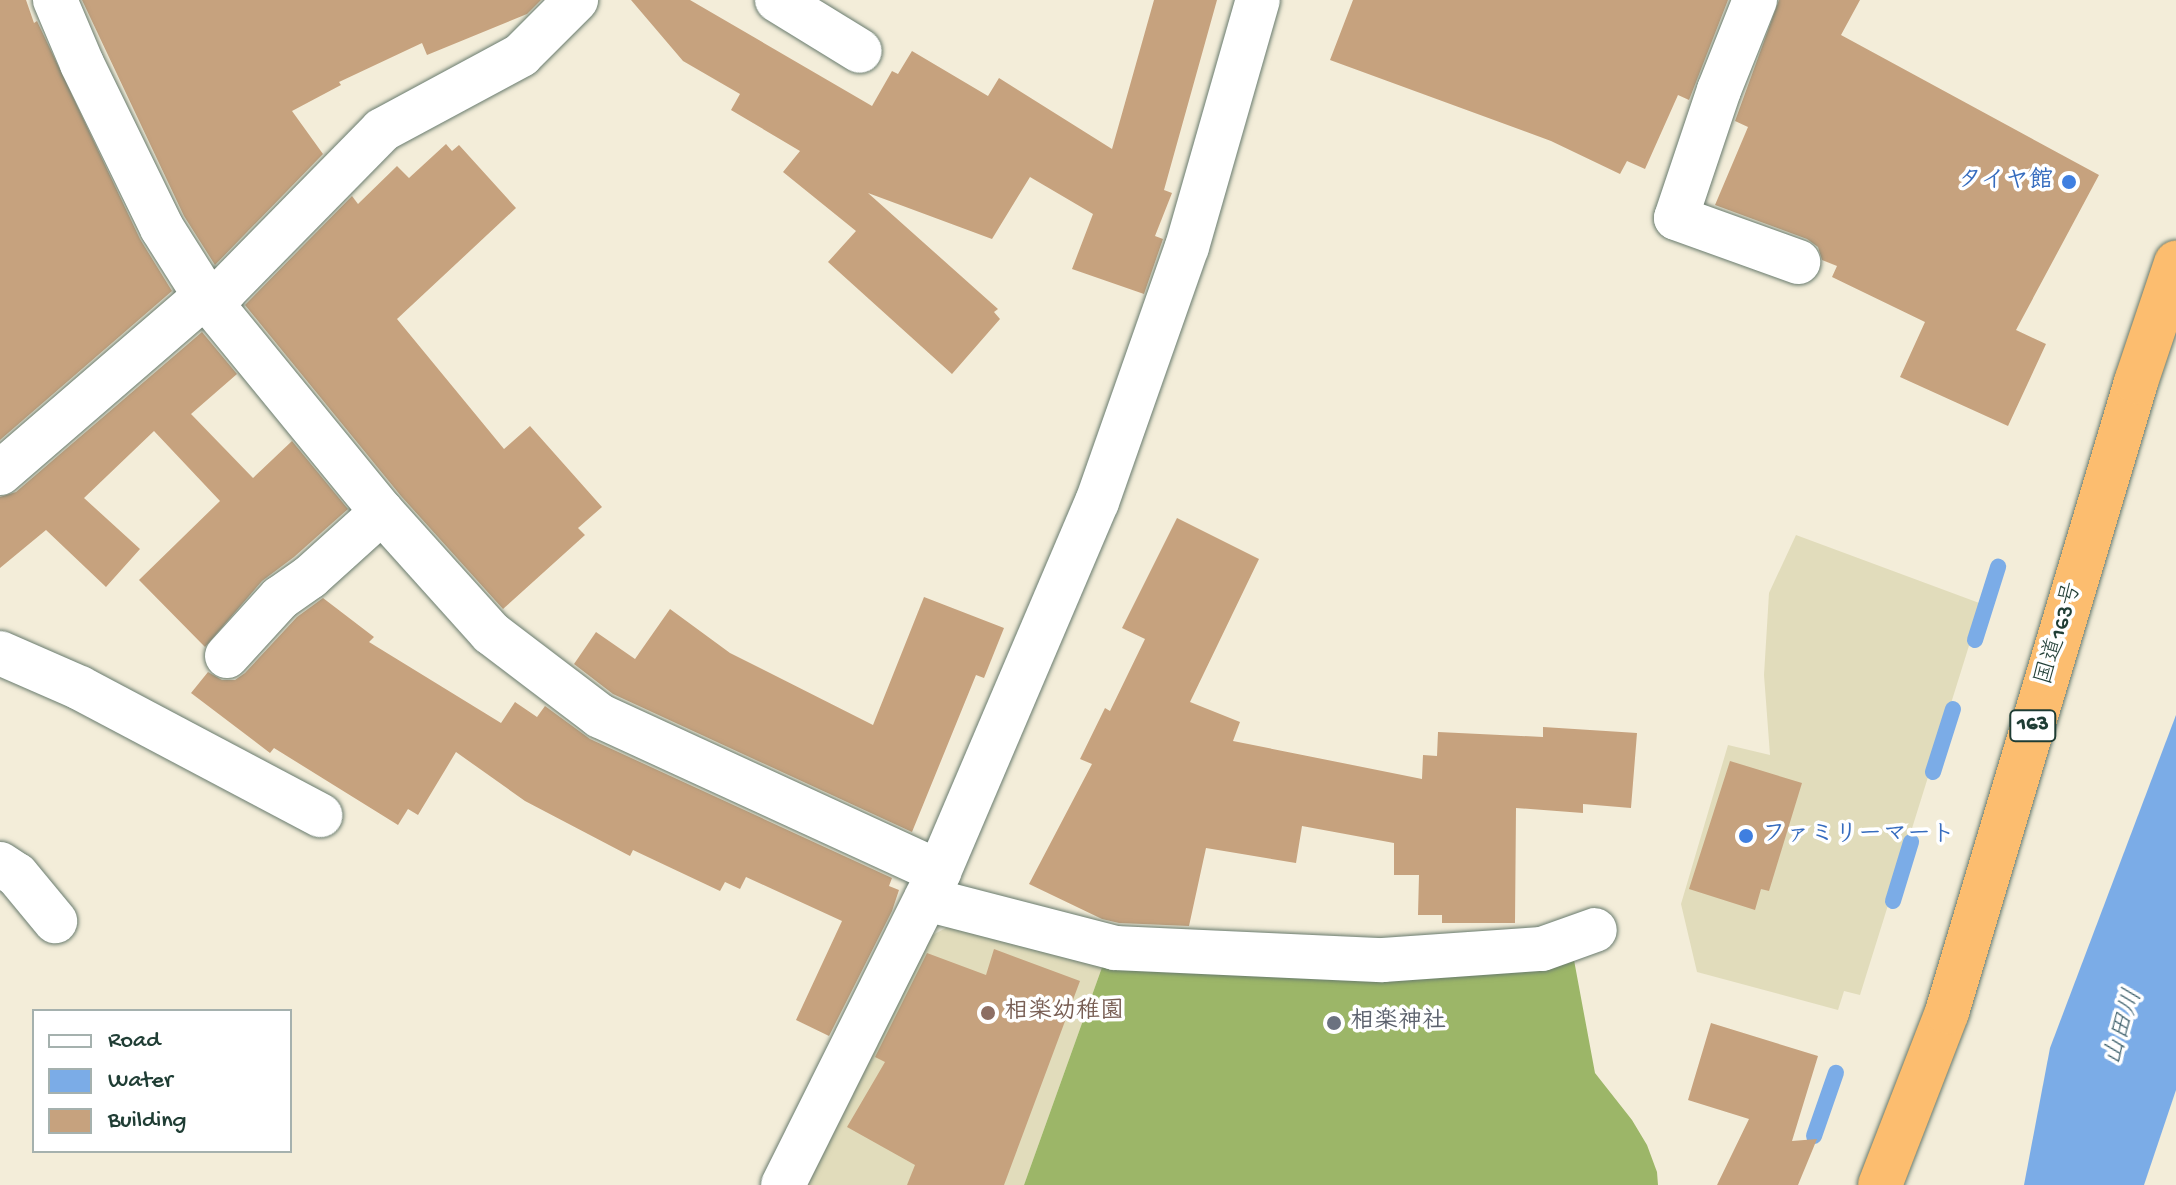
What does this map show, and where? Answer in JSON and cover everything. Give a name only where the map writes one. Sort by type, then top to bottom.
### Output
[{"type":"highway","name":"国道163号","points":[[1880,1185],[1947,1012],[2136,382],[2176,263]]},
{"type":"street","points":[[55,0],[82,64],[162,228],[205,296],[382,512],[491,633],[600,716],[932,886],[1115,948],[1383,960],[1542,949],[1595,930]]},
{"type":"street","points":[[0,473],[205,296],[225,290],[382,130],[521,55],[576,0]]},
{"type":"street","points":[[777,0],[860,51]]},
{"type":"street","points":[[783,1185],[932,886],[1097,502],[1187,247],[1258,0]]},
{"type":"street","points":[[1755,0],[1719,90],[1676,218],[1798,262]]},
{"type":"street","points":[[227,656],[280,598],[310,577],[382,512]]},
{"type":"street","points":[[0,653],[80,688],[320,815]]},
{"type":"street","points":[[0,864],[17,875],[55,921]]},
{"type":"shaded area","points":[[1796,535],[1982,604],[1860,995],[1844,991],[1838,1010],[1697,972],[1681,904],[1728,745],[1770,755],[1764,675],[1769,593]]},
{"type":"shaded area","name":"相楽幼稚園","points":[[955,923],[1105,959],[1024,1185],[806,1185],[931,936]]},
{"type":"green space","name":"相楽神社","points":[[1105,959],[1574,960],[1595,1073],[1632,1120],[1647,1145],[1657,1172],[1658,1185],[1024,1185]]},
{"type":"water","name":"山田川","points":[[2176,715],[2176,1090],[2144,1185],[2024,1185],[2050,1048]]},
{"type":"building","points":[[0,0],[26,0],[34,23],[37,21],[140,239],[172,291],[0,440]]},
{"type":"building","points":[[82,0],[541,0],[527,14],[427,55],[422,43],[339,82],[341,85],[292,111],[323,154],[215,265],[184,216]]},
{"type":"building","points":[[631,0],[690,0],[872,106],[892,71],[898,74],[912,51],[988,96],[999,78],[1112,149],[1154,0],[1217,0],[1164,190],[1172,193],[1155,236],[1163,239],[1144,294],[1072,269],[1093,214],[1030,177],[992,239],[868,193],[998,309],[994,312],[1000,319],[952,374],[828,262],[856,231],[783,172],[800,151],[731,110],[740,94],[683,61]]},
{"type":"building","points":[[1353,0],[1728,0],[1689,100],[1678,95],[1645,169],[1627,161],[1620,174],[1551,141],[1330,60]]},
{"type":"building","points":[[1779,0],[1860,0],[1841,35],[2099,175],[2016,330],[2046,344],[2008,426],[1900,377],[1925,322],[1832,277],[1837,266],[1822,260],[1818,247],[1807,239],[1715,205],[1748,127],[1735,121]]},
{"type":"building","points":[[446,144],[452,151],[459,145],[516,208],[397,319],[504,449],[530,426],[602,507],[578,528],[585,535],[503,609],[401,496],[245,305],[352,196],[358,204],[397,166],[409,178]]},
{"type":"building","points":[[202,332],[237,374],[191,414],[253,478],[292,441],[348,509],[262,581],[205,647],[139,580],[220,501],[154,431],[84,498],[140,549],[106,587],[46,530],[0,568],[0,497],[16,492]]},
{"type":"building","points":[[1177,518],[1259,559],[1190,702],[1240,722],[1233,741],[1422,779],[1423,755],[1437,756],[1438,732],[1543,737],[1543,727],[1637,733],[1631,808],[1583,804],[1583,813],[1516,808],[1515,923],[1442,923],[1442,915],[1418,915],[1419,875],[1394,875],[1394,843],[1302,826],[1296,863],[1206,848],[1189,926],[1119,923],[1102,919],[1029,884],[1092,764],[1080,759],[1105,708],[1110,711],[1145,639],[1122,628]]},
{"type":"building","points":[[924,597],[1004,628],[984,678],[976,675],[912,832],[613,694],[574,664],[596,632],[635,659],[670,609],[730,653],[873,725]]},
{"type":"building","points":[[323,598],[374,637],[369,642],[501,723],[515,702],[537,717],[545,706],[590,739],[892,878],[889,886],[899,890],[892,911],[829,1036],[796,1020],[842,921],[746,877],[740,889],[725,882],[720,891],[633,850],[630,856],[525,801],[456,752],[418,815],[408,809],[398,825],[274,748],[270,753],[191,693],[208,672],[222,680],[235,680],[245,673],[297,617]]},
{"type":"building","name":"ファミリーマート","points":[[1730,761],[1802,783],[1769,891],[1761,889],[1755,910],[1689,889]]},
{"type":"building","name":"相楽幼稚園","points":[[994,949],[1080,981],[1004,1185],[907,1185],[915,1165],[847,1127],[885,1062],[875,1057],[927,953],[986,975]]},
{"type":"building","points":[[1711,1023],[1818,1056],[1792,1141],[1817,1139],[1798,1185],[1717,1185],[1749,1119],[1688,1100]]},
{"type":"waterway","points":[[1975,640],[1998,567]]},
{"type":"waterway","points":[[1933,772],[1953,709]]},
{"type":"waterway","points":[[1893,901],[1911,842]]},
{"type":"waterway","points":[[1814,1136],[1836,1073]]},
{"type":"place","name":"タイヤ館","points":[[2069,182]]},
{"type":"place","name":"ファミリーマート","points":[[1746,836]]},
{"type":"place","name":"相楽幼稚園","points":[[988,1013]]},
{"type":"place","name":"相楽神社","points":[[1334,1023]]}]
